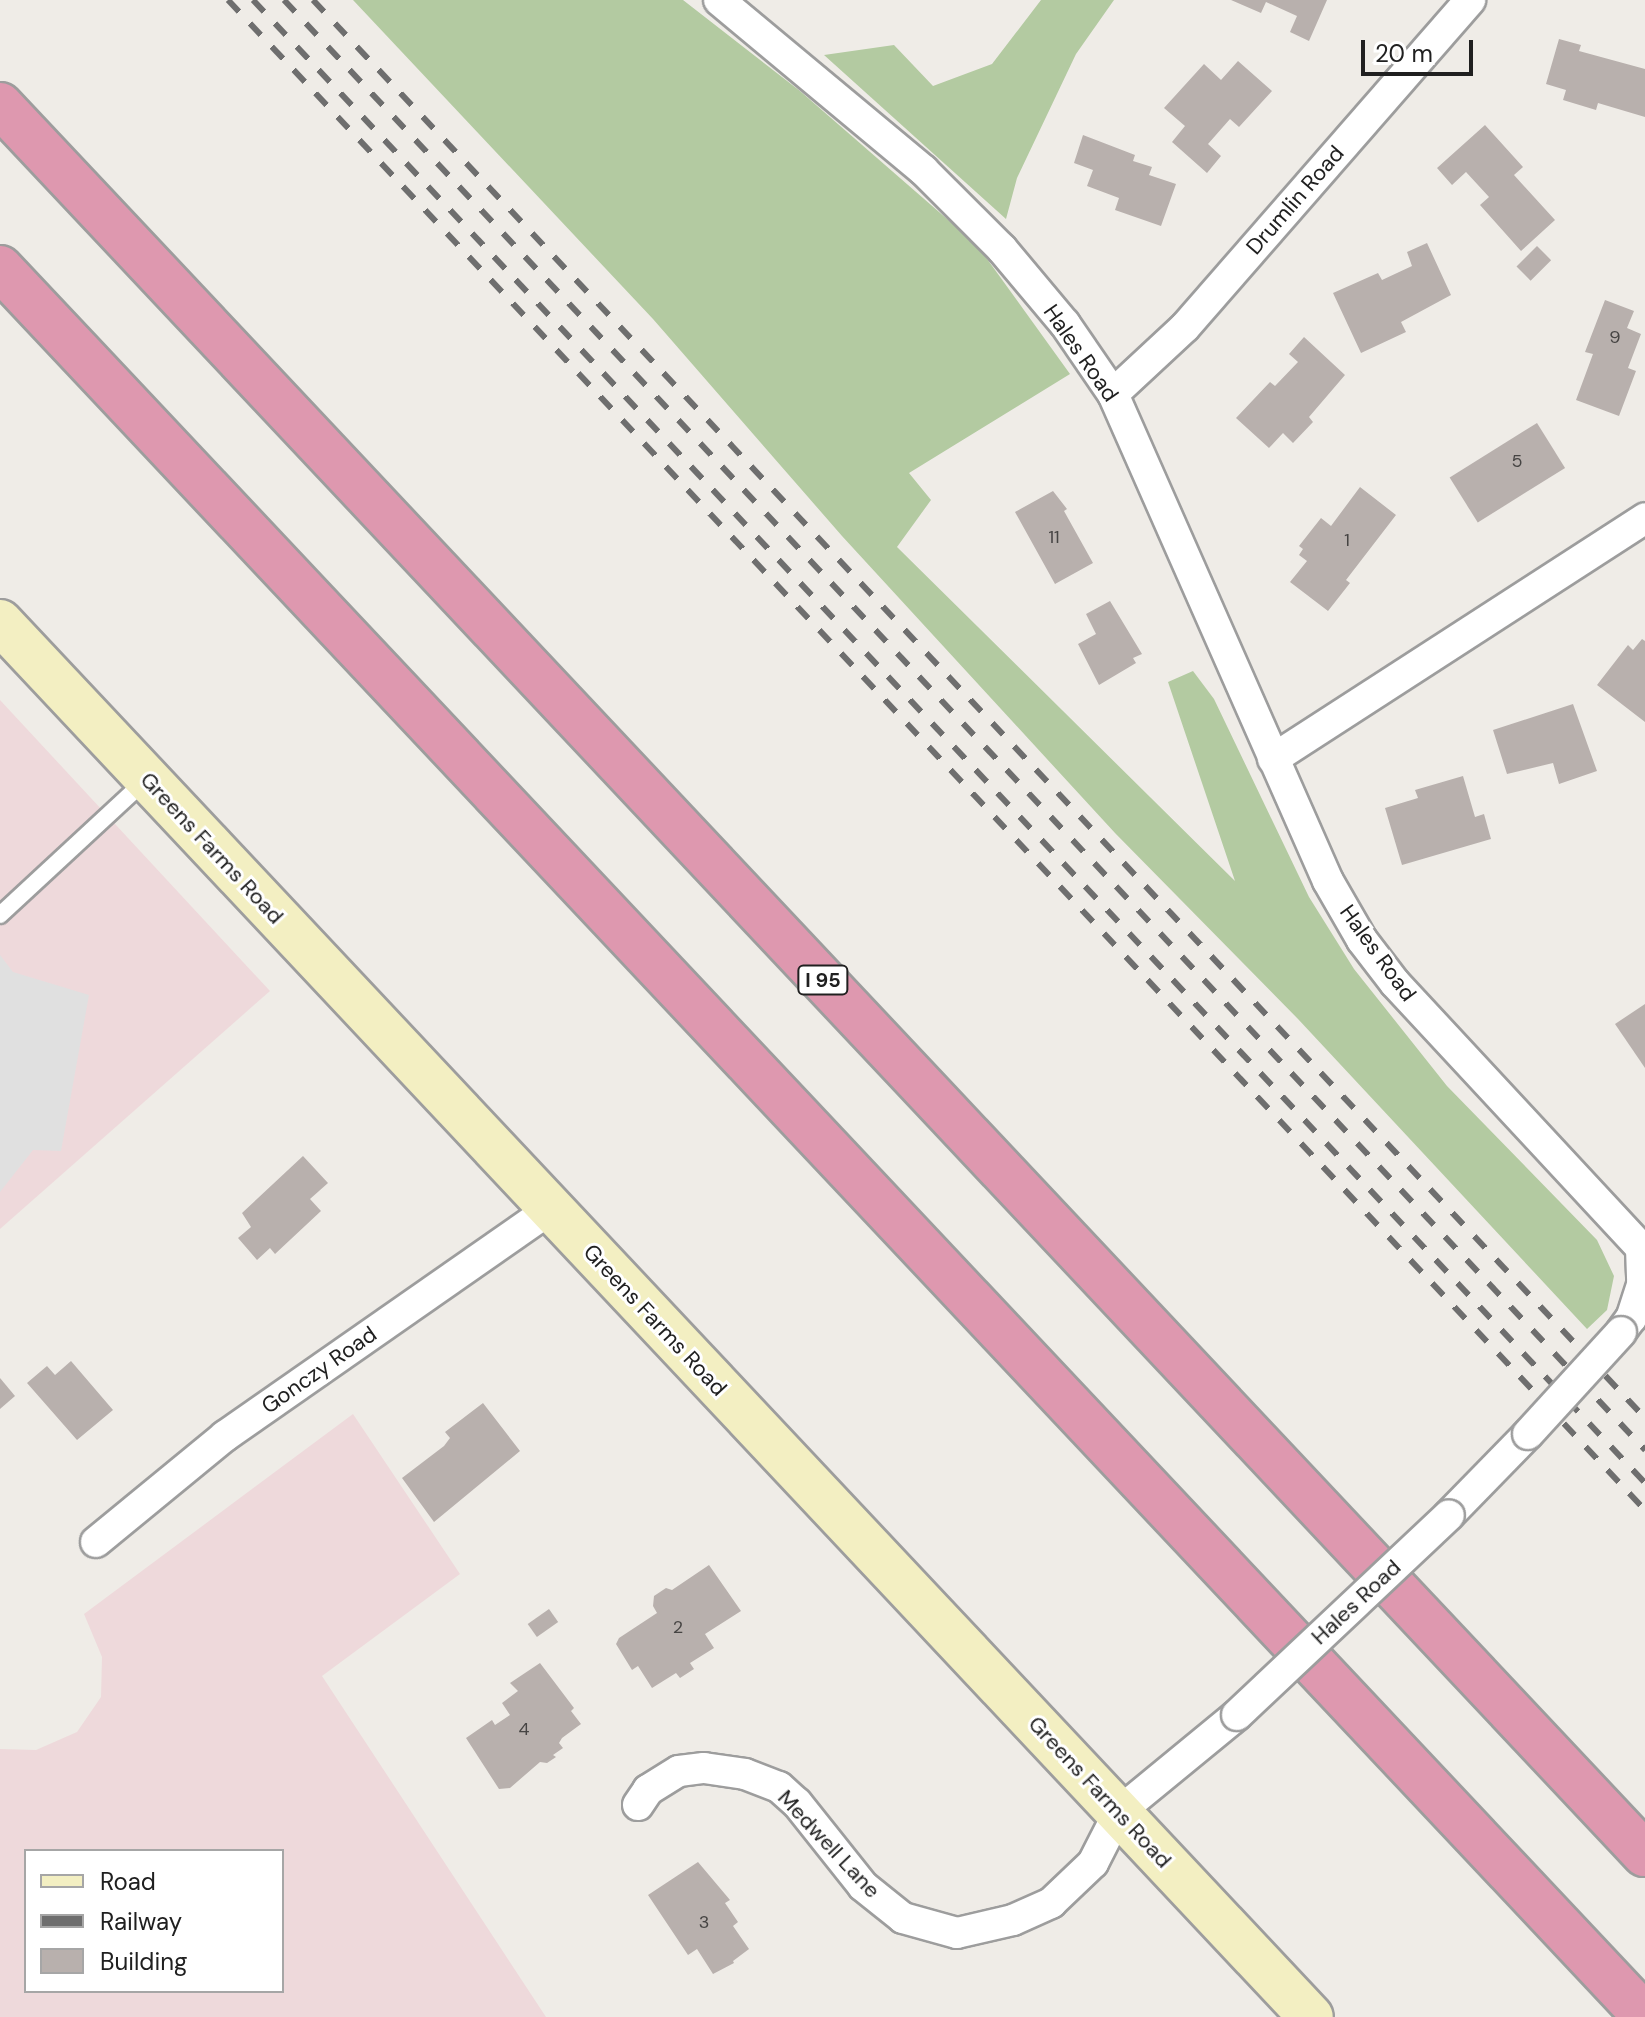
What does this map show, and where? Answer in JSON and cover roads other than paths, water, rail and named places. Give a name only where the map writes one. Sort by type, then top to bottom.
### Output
[{"type":"highway","name":"I 95","points":[[0,105],[1645,1854]]},
{"type":"highway","points":[[0,268],[1645,2016]]},
{"type":"main road","name":"Greens Farms Road","points":[[0,622],[1311,2017]]},
{"type":"street","name":"Hales Road","points":[[719,0],[923,170],[1002,249],[1065,324],[1113,394],[1328,881],[1379,962],[1486,1083],[1643,1248],[1638,1303],[1621,1332],[1528,1434],[1449,1515],[1237,1715],[1119,1812]]},
{"type":"street","name":"Drumlin Road","points":[[1113,394],[1185,327],[1470,0]]},
{"type":"street","points":[[1273,759],[1645,518]]},
{"type":"street","name":"Gonczy Road","points":[[96,1542],[225,1436],[550,1209]]},
{"type":"street","name":"Medwell Lane","points":[[638,1805],[648,1790],[679,1771],[704,1768],[745,1774],[779,1787],[797,1803],[863,1886],[903,1918],[957,1933],[1013,1920],[1051,1903],[1093,1863],[1119,1812]]},
{"type":"lane","points":[[0,915],[147,779]]},
{"type":"railway","points":[[228,0],[1645,1510]]},
{"type":"railway","points":[[253,0],[1645,1483]]},
{"type":"railway","points":[[284,0],[1645,1450]]},
{"type":"railway","points":[[313,0],[1645,1418]]}]
